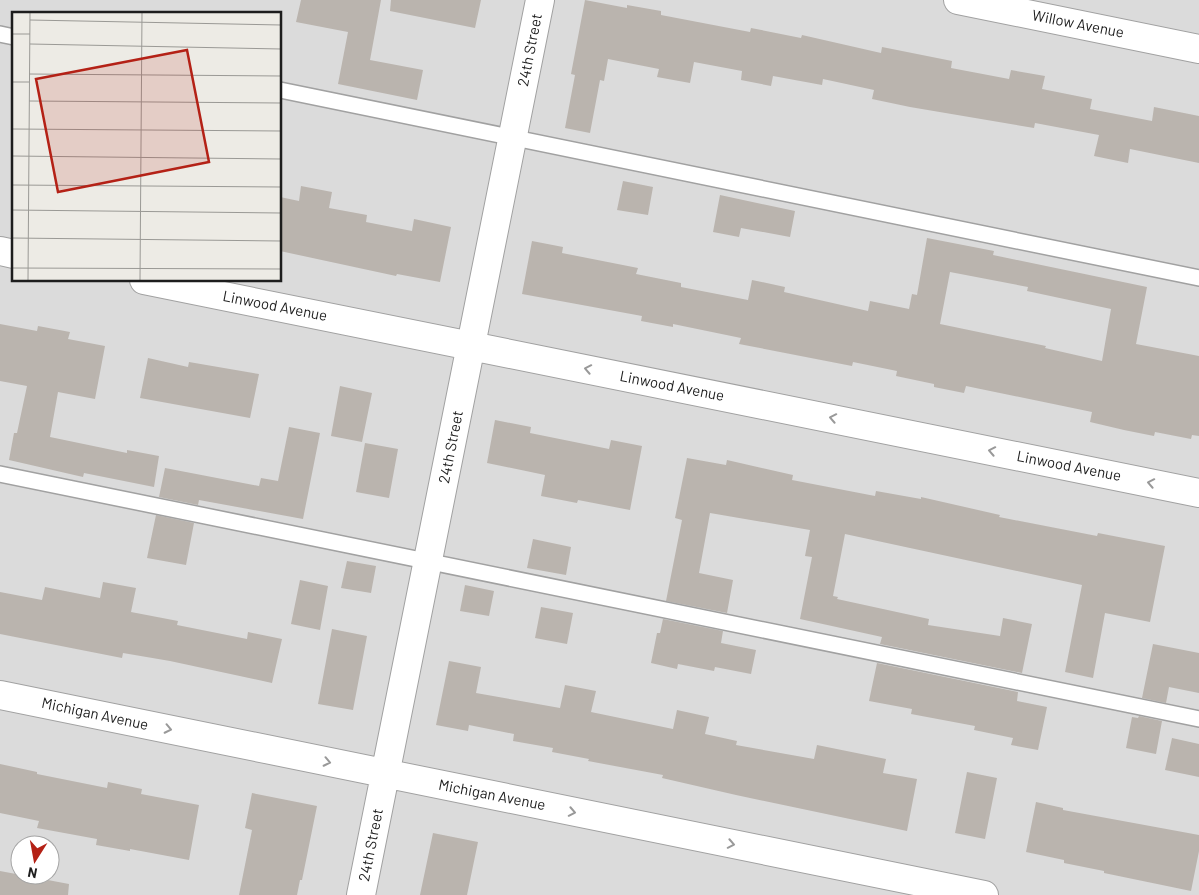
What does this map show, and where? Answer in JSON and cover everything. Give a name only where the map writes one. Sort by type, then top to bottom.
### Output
[{"type":"street","name":"24th Street","points":[[361,895],[540,0]]},
{"type":"street","name":"Willow Avenue","points":[[958,0],[1199,49]]},
{"type":"street","name":"Linwood Avenue","points":[[149,281],[1199,493]]},
{"type":"street","name":"Michigan Avenue","points":[[0,695],[984,895]]},
{"type":"lane","points":[[281,90],[1199,278]]},
{"type":"lane","points":[[0,474],[1199,719]]},
{"type":"shaded area","points":[[0,0],[1199,0],[1199,895],[0,895]]},
{"type":"building","points":[[301,0],[381,0],[370,60],[423,70],[417,100],[338,84],[348,32],[296,22]]},
{"type":"building","points":[[391,0],[481,0],[475,28],[390,11]]},
{"type":"building","points":[[585,0],[627,8],[627,5],[661,11],[661,15],[750,32],[751,28],[801,38],[802,35],[881,53],[882,47],[952,61],[951,68],[1009,79],[1011,70],[1045,76],[1042,89],[1092,99],[1090,109],[1152,121],[1154,107],[1199,116],[1199,163],[1130,149],[1128,163],[1094,156],[1099,135],[1035,123],[1034,128],[910,107],[872,99],[874,90],[823,79],[822,85],[773,76],[771,86],[741,80],[742,71],[694,62],[690,83],[657,77],[659,69],[608,59],[604,81],[600,80],[590,133],[565,128],[575,75],[571,74]]},
{"type":"building","points":[[623,181],[653,187],[648,215],[617,210]]},
{"type":"building","points":[[301,186],[332,192],[329,208],[367,215],[366,222],[412,231],[414,219],[451,227],[440,282],[397,274],[396,276],[281,251],[281,197],[299,201]]},
{"type":"building","points":[[720,195],[795,211],[790,237],[741,228],[739,237],[713,232]]},
{"type":"building","points":[[927,238],[994,251],[993,255],[1147,287],[1136,344],[1199,356],[1199,436],[1192,435],[1191,439],[1155,432],[1154,436],[1124,430],[1090,422],[1092,412],[966,386],[964,393],[934,387],[934,384],[896,376],[897,371],[853,362],[852,366],[739,344],[741,338],[673,324],[673,327],[641,321],[642,316],[522,294],[532,241],[563,247],[562,253],[638,268],[636,274],[681,283],[681,287],[748,300],[752,280],[785,287],[784,292],[868,311],[870,301],[909,309],[912,294],[917,295]],"holes":[[[950,272],[1028,287],[1027,291],[1111,309],[1102,361],[1045,348],[1046,346],[940,324]]]},
{"type":"building","points":[[0,324],[37,331],[38,326],[70,332],[68,339],[105,346],[95,399],[58,392],[50,437],[127,453],[127,450],[159,456],[154,487],[84,473],[83,477],[9,460],[14,433],[17,433],[27,386],[0,381]]},
{"type":"building","points":[[148,358],[188,367],[189,362],[259,374],[250,418],[140,398]]},
{"type":"building","points":[[340,386],[372,393],[362,442],[331,436]]},
{"type":"building","points":[[495,420],[531,427],[530,433],[609,449],[611,440],[642,446],[630,510],[578,500],[577,503],[541,496],[545,475],[487,463]]},
{"type":"building","points":[[289,427],[320,433],[303,519],[199,500],[198,505],[159,497],[165,468],[259,486],[261,478],[278,481]]},
{"type":"building","points":[[365,443],[398,449],[389,498],[356,492]]},
{"type":"building","points":[[687,458],[726,465],[727,460],[793,475],[792,480],[875,496],[876,491],[921,499],[921,497],[1000,515],[999,517],[1097,536],[1098,533],[1165,546],[1150,622],[1105,613],[1093,678],[1065,672],[1082,585],[845,534],[833,596],[838,597],[837,599],[929,619],[928,625],[1000,636],[1003,618],[1032,624],[1022,673],[880,644],[882,637],[800,619],[812,557],[805,556],[810,530],[710,513],[699,573],[733,580],[727,613],[666,601],[682,520],[675,518]]},
{"type":"building","points":[[156,515],[194,523],[186,565],[147,558]]},
{"type":"building","points":[[533,539],[571,547],[566,575],[527,568]]},
{"type":"building","points":[[347,561],[376,566],[371,593],[341,588]]},
{"type":"building","points":[[300,580],[328,586],[320,630],[291,624]]},
{"type":"building","points":[[103,582],[136,588],[131,612],[178,621],[177,625],[247,639],[248,632],[282,639],[272,683],[170,661],[123,653],[122,658],[0,634],[0,592],[42,600],[45,587],[100,598]]},
{"type":"building","points":[[465,585],[494,591],[489,616],[460,611]]},
{"type":"building","points":[[541,607],[573,613],[567,644],[535,638]]},
{"type":"building","points":[[663,619],[723,631],[721,643],[756,650],[751,674],[715,667],[714,671],[678,664],[677,669],[651,663],[657,633],[660,633]]},
{"type":"building","points":[[332,629],[367,636],[353,710],[318,704]]},
{"type":"building","points":[[1153,644],[1199,653],[1199,693],[1169,687],[1166,703],[1142,698]]},
{"type":"building","points":[[449,661],[481,667],[476,693],[560,708],[565,685],[596,691],[591,712],[673,729],[677,710],[709,717],[705,734],[737,741],[736,745],[814,759],[817,745],[886,759],[883,773],[917,779],[907,831],[736,795],[662,778],[663,775],[588,761],[589,759],[552,752],[553,748],[513,741],[514,734],[469,725],[468,731],[436,725]]},
{"type":"building","points":[[877,663],[1018,692],[1017,701],[1047,707],[1038,750],[1011,745],[1013,738],[974,730],[975,726],[911,714],[912,709],[869,701]]},
{"type":"building","points":[[1139,716],[1162,721],[1156,754],[1126,748],[1132,717],[1138,718]]},
{"type":"building","points":[[1172,738],[1199,744],[1199,777],[1165,770]]},
{"type":"building","points":[[0,764],[37,772],[37,774],[107,788],[108,782],[142,789],[141,794],[199,805],[189,860],[96,845],[97,839],[37,828],[39,821],[0,813]]},
{"type":"building","points":[[967,772],[997,778],[985,839],[955,833]]},
{"type":"building","points":[[252,793],[317,806],[302,880],[300,880],[297,895],[239,895],[252,830],[245,828]]},
{"type":"building","points":[[1036,802],[1063,808],[1063,810],[1199,835],[1199,851],[1191,891],[1104,873],[1104,871],[1064,863],[1064,860],[1026,852]]},
{"type":"building","points":[[433,833],[478,842],[467,895],[420,895]]},
{"type":"building","points":[[0,871],[10,873],[10,885],[60,885],[60,882],[69,884],[68,895],[0,895]]}]
